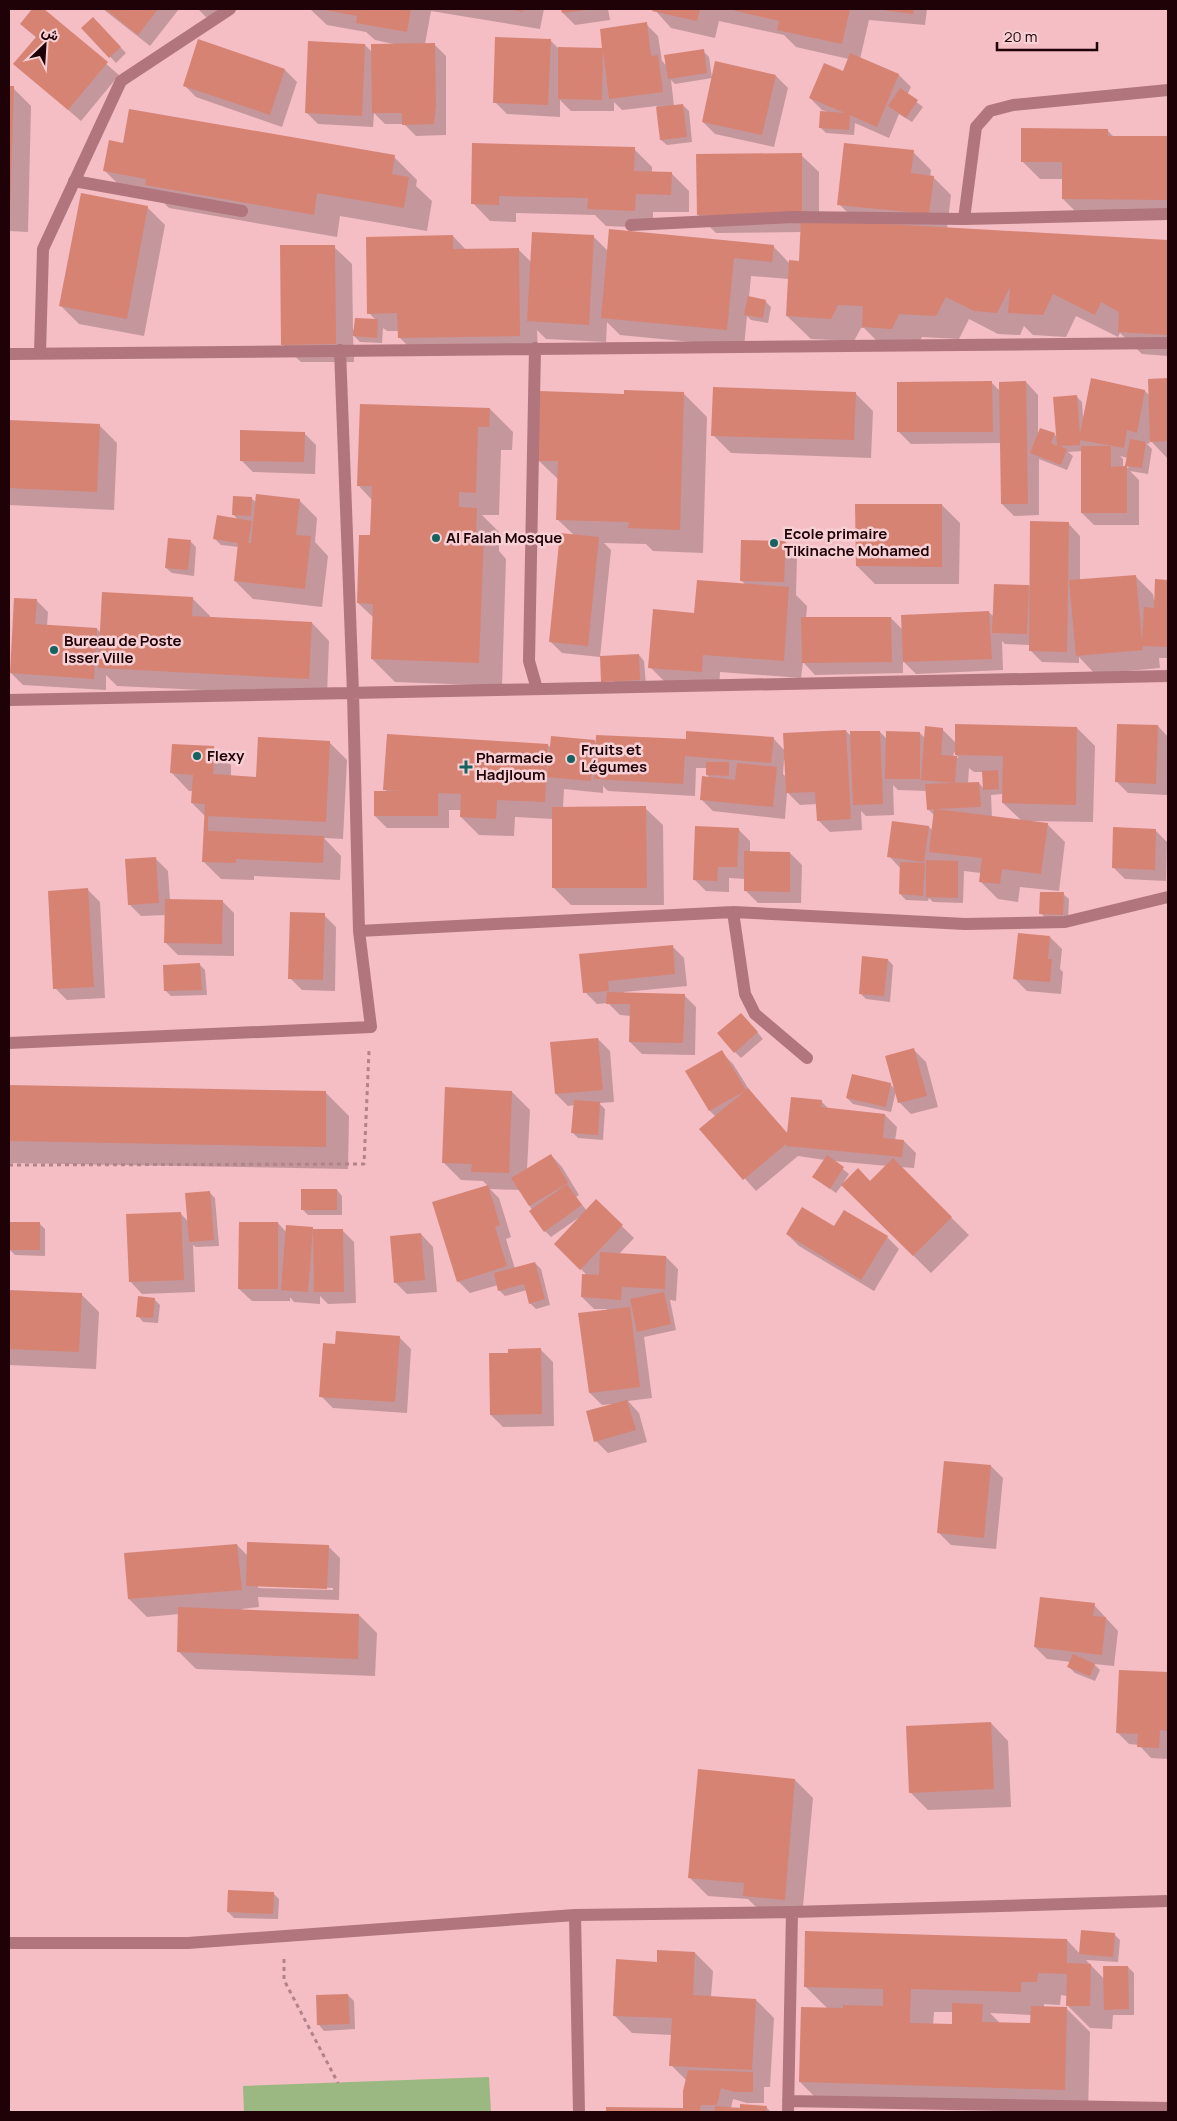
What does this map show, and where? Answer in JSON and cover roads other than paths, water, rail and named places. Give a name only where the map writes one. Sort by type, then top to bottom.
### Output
[{"type":"street","points":[[40,353],[43,249],[121,81],[230,9]]},
{"type":"street","points":[[964,219],[976,127],[990,112],[1014,105],[1168,90]]},
{"type":"street","points":[[74,181],[242,211]]},
{"type":"street","points":[[631,225],[794,217],[964,219],[1168,214]]},
{"type":"street","points":[[9,354],[1168,342]]},
{"type":"street","points":[[535,348],[529,661],[537,689]]},
{"type":"street","points":[[9,1042],[370,1028],[358,931],[353,693],[340,350]]},
{"type":"street","points":[[9,700],[1168,676]]},
{"type":"street","points":[[358,931],[733,912],[965,924],[1065,922],[1168,897]]},
{"type":"street","points":[[733,912],[745,994],[755,1014],[807,1058]]},
{"type":"street","points":[[9,1943],[188,1943],[575,1915],[792,1912],[1168,1901]]},
{"type":"street","points":[[792,1912],[788,2107],[1168,2108]]},
{"type":"street","points":[[575,1915],[579,2112]]},
{"type":"place","name":"Al Falah Mosque","points":[[436,538]]},
{"type":"place","name":"Ecole primaire Tikinache Mohamed","points":[[774,543]]},
{"type":"place","name":"Bureau de Poste Isser Ville","points":[[54,650]]},
{"type":"place","name":"Flexy","points":[[197,756]]},
{"type":"place","name":"Fruits et Légumes","points":[[571,759]]},
{"type":"place","name":"Pharmacie Hadjloum","points":[[466,767]]}]
